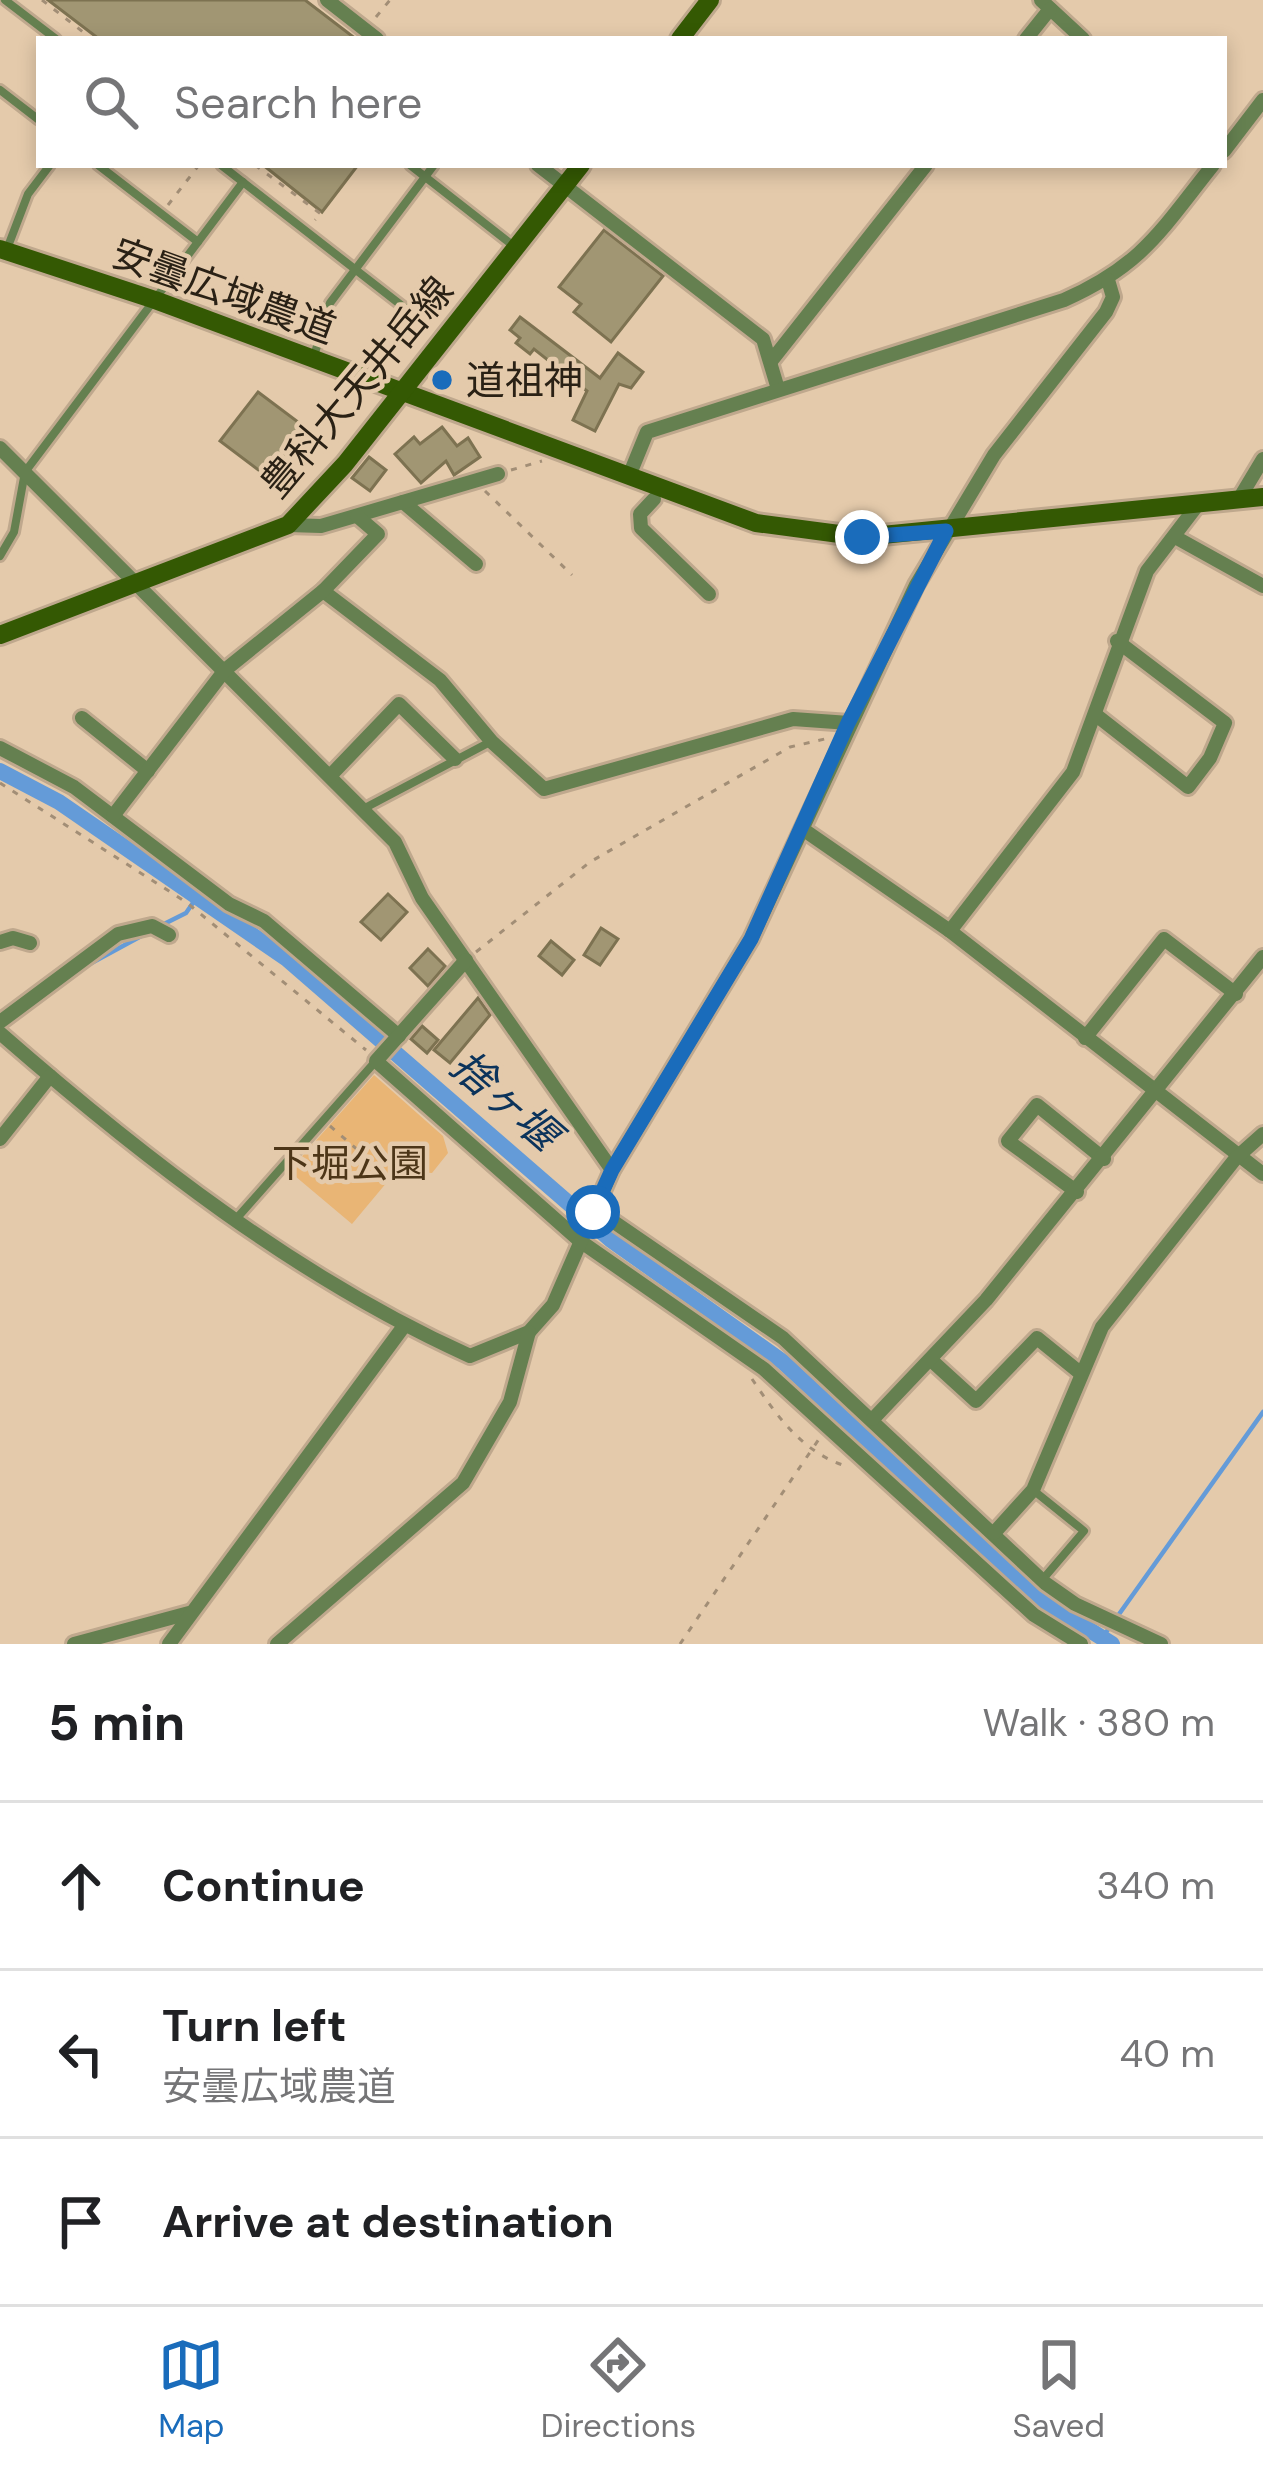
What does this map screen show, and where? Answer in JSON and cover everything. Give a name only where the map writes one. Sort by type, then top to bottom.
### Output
[{"type":"street","points":[[327,0],[372,34]]},
{"type":"street","points":[[682,36],[710,0]]},
{"type":"street","points":[[1028,36],[1046,4],[1080,36]]},
{"type":"street","points":[[1227,147],[1263,100]]},
{"type":"street","points":[[542,168],[763,339],[778,389]]},
{"type":"street","name":"豊科大天井岳線","points":[[0,634],[287,526],[345,464],[579,168]]},
{"type":"street","points":[[772,360],[924,168]]},
{"type":"street","points":[[629,476],[647,431],[1064,300],[1108,280],[1134,262],[1212,168]]},
{"type":"street","name":"安曇広域農道","points":[[3,250],[402,389],[756,523],[862,537],[1263,497]]},
{"type":"street","points":[[277,1644],[463,1484],[510,1402],[530,1332],[553,1305],[612,1170],[751,939],[846,729],[946,531],[994,454],[1106,312],[1113,297],[1108,280]]},
{"type":"street","points":[[0,448],[395,842],[422,898],[612,1170]]},
{"type":"street","points":[[1239,499],[1263,459]]},
{"type":"street","points":[[287,526],[321,526],[498,474]]},
{"type":"street","points":[[654,499],[640,514],[641,528],[709,594]]},
{"type":"street","points":[[403,502],[476,564]]},
{"type":"street","points":[[950,931],[1073,772],[1096,716],[1117,641],[1139,601],[1147,571],[1199,503]]},
{"type":"street","points":[[113,816],[225,670],[323,590],[378,534],[357,516]]},
{"type":"street","points":[[1175,537],[1263,586]]},
{"type":"street","points":[[323,590],[440,680],[492,742],[544,789],[793,719],[846,729]]},
{"type":"street","points":[[1096,716],[1188,787],[1210,758],[1226,723],[1117,641]]},
{"type":"street","points":[[330,776],[399,704],[455,759]]},
{"type":"street","points":[[82,718],[148,771]]},
{"type":"street","points":[[0,748],[74,787],[229,904],[264,921],[313,958],[399,1036]]},
{"type":"street","points":[[804,830],[950,931],[1236,1158],[1263,1174]]},
{"type":"street","points":[[0,1022],[118,934],[152,926],[169,935]]},
{"type":"street","points":[[0,942],[13,938],[29,943]]},
{"type":"street","points":[[1085,1038],[1164,939],[1236,994]]},
{"type":"street","points":[[873,1419],[931,1360],[1104,1159],[1263,957]]},
{"type":"street","points":[[466,960],[375,1057],[582,1237],[764,1369],[1034,1615],[1081,1644]]},
{"type":"street","points":[[0,1033],[236,1219],[318,1277],[404,1326],[470,1356],[530,1332]]},
{"type":"street","points":[[0,1139],[50,1076]]},
{"type":"street","points":[[1076,1192],[1008,1141],[1037,1105],[1104,1159]]},
{"type":"street","points":[[994,1533],[1033,1490],[1079,1372],[1102,1327],[1236,1158],[1263,1134]]},
{"type":"street","points":[[594,1211],[783,1338],[1042,1580],[1075,1604],[1161,1644]]},
{"type":"street","points":[[169,1644],[404,1326]]},
{"type":"street","points":[[931,1360],[976,1401],[1037,1338],[1079,1372]]},
{"type":"street","points":[[74,1644],[189,1612]]},
{"type":"lane","points":[[5,0],[52,36]]},
{"type":"lane","points":[[0,90],[36,118]]},
{"type":"lane","points":[[3,250],[28,194],[48,168]]},
{"type":"lane","points":[[102,168],[198,242]]},
{"type":"lane","points":[[225,168],[410,312]]},
{"type":"lane","points":[[414,168],[516,248]]},
{"type":"lane","points":[[313,357],[330,303],[432,168]]},
{"type":"lane","points":[[0,556],[14,532],[25,472],[243,182]]},
{"type":"lane","points":[[363,809],[492,742]]},
{"type":"lane","points":[[236,1219],[375,1057]]},
{"type":"lane","points":[[1033,1490],[1084,1531],[1042,1580]]},
{"type":"path","points":[[42,0],[88,36]]},
{"type":"path","points":[[372,34],[390,0]]},
{"type":"path","points":[[167,206],[197,168]]},
{"type":"path","points":[[259,168],[321,214],[312,223],[326,234]]},
{"type":"path","points":[[498,474],[546,458]]},
{"type":"path","points":[[476,481],[572,575]]},
{"type":"path","points":[[466,960],[590,862],[790,747],[846,729]]},
{"type":"path","points":[[0,782],[186,902],[375,1057]]},
{"type":"path","points":[[324,1121],[374,1163]]},
{"type":"path","points":[[747,1371],[775,1415],[812,1449],[853,1468]]},
{"type":"path","points":[[680,1644],[828,1428]]},
{"type":"green space","name":"下堀公園","points":[[374,1075],[443,1136],[448,1153],[432,1173],[415,1172],[403,1163],[352,1224],[289,1171]]},
{"type":"building","points":[[48,0],[305,0],[352,36],[95,36]]},
{"type":"building","points":[[267,168],[356,168],[322,212]]},
{"type":"building","points":[[604,230],[663,276],[611,342],[574,312],[581,304],[559,287]]},
{"type":"building","points":[[520,317],[600,378],[618,353],[643,372],[631,388],[619,384],[595,431],[573,420],[587,391],[534,349],[530,354],[516,343],[520,338],[510,330]]},
{"type":"building","points":[[258,392],[310,431],[273,481],[220,441]]},
{"type":"building","points":[[442,427],[457,446],[468,438],[480,457],[454,475],[446,461],[421,483],[395,454],[414,437],[420,444]]},
{"type":"building","points":[[369,457],[386,470],[370,491],[352,478]]},
{"type":"building","points":[[388,894],[407,912],[381,940],[361,922]]},
{"type":"building","points":[[601,928],[618,939],[600,965],[584,955]]},
{"type":"building","points":[[551,941],[574,960],[562,975],[539,956]]},
{"type":"building","points":[[428,949],[445,966],[428,986],[410,968]]},
{"type":"building","points":[[478,998],[490,1015],[450,1063],[434,1050]]},
{"type":"building","points":[[422,1026],[438,1040],[427,1053],[411,1039]]},
{"type":"waterway","name":"捨ヶ堰","points":[[0,771],[59,802],[287,959],[611,1240],[783,1362],[1032,1594],[1112,1644]]},
{"type":"waterway","points":[[160,926],[186,913],[197,897]]},
{"type":"waterway","points":[[86,966],[145,934]]},
{"type":"waterway","points":[[1117,1617],[1263,1412]]},
{"type":"waterway","points":[[1101,1639],[1110,1627]]},
{"type":"place","name":"道祖神","points":[[442,380]]},
{"type":"route","points":[[593,1212],[612,1170],[751,939],[804,830],[848,723],[946,531],[862,537]]}]
